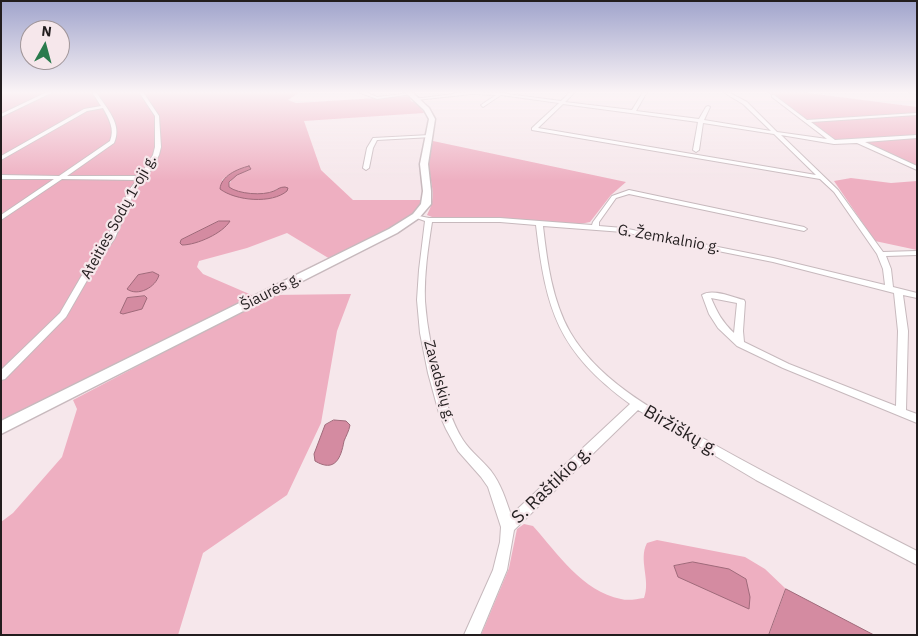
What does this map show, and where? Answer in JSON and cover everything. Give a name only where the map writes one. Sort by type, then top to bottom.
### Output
[{"type":"main road","points":[[422,218],[427,199],[424,164],[432,122]]},
{"type":"main road","name":"Šiaurės g.","points":[[1,428],[422,218]]},
{"type":"street","points":[[1,158],[65,122]]},
{"type":"street","points":[[1,218],[112,142],[114,126],[111,122]]},
{"type":"street","name":"Ateities Sodų 1-oji g.","points":[[1,376],[63,315],[89,270],[111,238],[132,190],[152,164],[158,147],[157,122]]},
{"type":"street","points":[[534,129],[542,122]]},
{"type":"street","points":[[696,150],[701,122]]},
{"type":"street","points":[[706,122],[834,142],[917,136]]},
{"type":"street","points":[[763,122],[836,191],[881,254],[894,290],[903,331],[901,413]]},
{"type":"street","points":[[807,122],[834,142]]},
{"type":"street","points":[[534,129],[820,177]]},
{"type":"street","points":[[366,168],[370,148],[376,139],[430,136]]},
{"type":"street","points":[[858,141],[915,166]]},
{"type":"street","points":[[1,177],[141,178]]},
{"type":"street","points":[[595,227],[596,222],[614,197],[629,192],[804,229]]},
{"type":"street","name":"G. Žemkalnio g.","points":[[422,218],[481,219],[595,227],[691,242],[825,272],[917,296]]},
{"type":"street","name":"Zavadskių g.","points":[[422,218],[421,302],[435,378],[449,424],[459,443],[489,478],[498,497],[508,527]]},
{"type":"street","name":"Biržiškų g.","points":[[539,223],[548,280],[563,326],[574,344],[596,371],[636,405],[756,474],[917,558]]},
{"type":"street","points":[[881,254],[917,253]]},
{"type":"street","points":[[740,344],[738,332],[741,302],[719,296],[706,295],[714,314],[722,326],[740,344],[786,366],[917,419]]},
{"type":"street","name":"S. Raštikio g.","points":[[472,635],[501,569],[506,550],[508,527],[636,405]]},
{"type":"shaded area","points":[[1,122],[304,122],[321,170],[353,200],[422,200],[416,211],[406,219],[330,259],[287,233],[247,248],[199,261],[197,267],[203,274],[254,296],[1,421]],"holes":[[[246,167],[249,170],[233,178],[229,187],[239,192],[254,194],[268,193],[278,188],[274,198],[249,199],[223,191],[222,180],[228,175]]]},
{"type":"shaded area","points":[[806,122],[917,122],[917,170],[858,142],[834,143]]},
{"type":"shaded area","points":[[433,141],[626,182],[611,195],[590,222],[580,224],[496,218],[432,217],[427,215],[433,196],[429,162]]},
{"type":"shaded area","points":[[249,166],[251,169],[237,175],[229,182],[229,187],[251,193],[269,193],[283,187],[288,188],[287,191],[272,198],[254,199],[235,196],[220,189],[226,177],[235,171]]},
{"type":"shaded area","points":[[851,178],[891,183],[917,181],[917,250],[875,241],[834,181]]},
{"type":"shaded area","points":[[219,221],[230,221],[222,230],[209,238],[195,243],[182,245],[180,243],[181,240]]},
{"type":"shaded area","points":[[153,272],[159,275],[146,290],[136,292],[127,289],[138,275]]},
{"type":"shaded area","points":[[351,294],[337,331],[321,423],[287,495],[203,553],[178,635],[1,635],[1,522],[13,513],[62,457],[77,409],[73,400],[273,295]]},
{"type":"shaded area","points":[[145,296],[147,298],[142,309],[123,314],[120,313],[127,298]]},
{"type":"shaded area","points":[[334,420],[346,421],[350,427],[336,462],[328,465],[322,464],[315,461],[314,454],[325,425]]},
{"type":"shaded area","points":[[524,524],[533,526],[583,580],[607,595],[621,599],[644,598],[646,591],[645,550],[647,543],[657,540],[745,557],[765,569],[786,589],[769,635],[481,635],[509,568],[517,529]]},
{"type":"shaded area","points":[[693,562],[729,569],[746,579],[750,597],[749,609],[678,577],[674,566]]},
{"type":"shaded area","points":[[786,589],[874,635],[769,635]]}]
